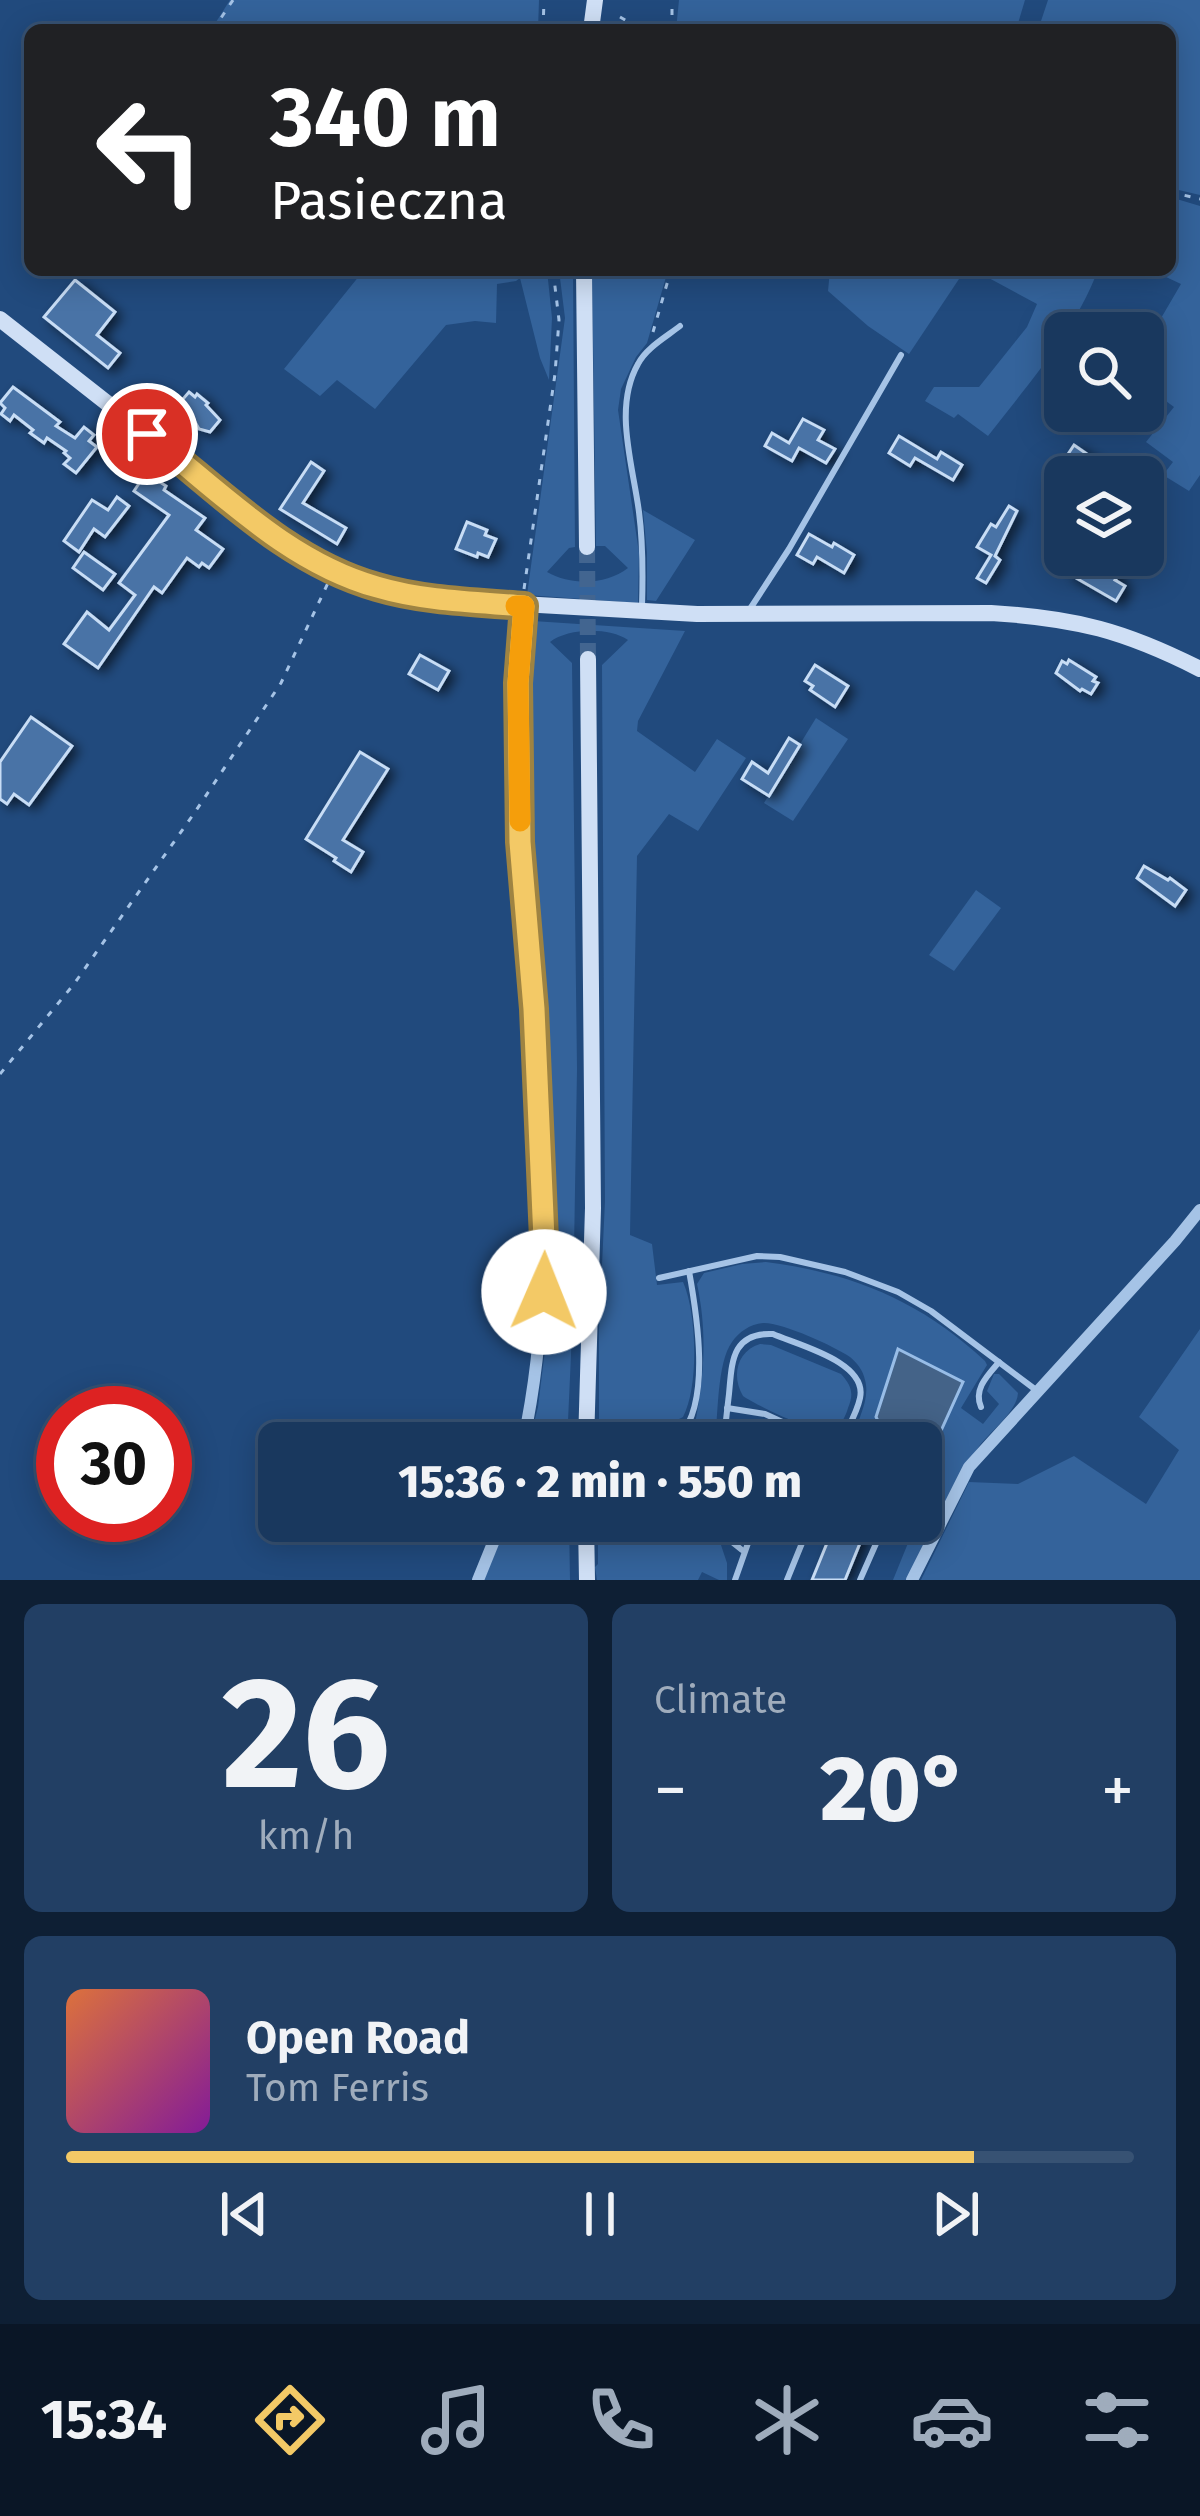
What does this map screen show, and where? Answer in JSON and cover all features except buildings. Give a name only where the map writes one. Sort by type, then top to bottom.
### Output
[{"type":"street","points":[[584,276],[587,547]]},
{"type":"street","points":[[0,319],[259,524],[300,553],[374,587],[524,606],[642,613],[1049,617],[1128,636],[1200,669]]},
{"type":"street","points":[[524,606],[518,683],[520,842],[534,1009],[545,1267],[527,1422]]},
{"type":"street","points":[[587,1422],[593,1208],[588,659]]},
{"type":"street","points":[[912,1580],[969,1467],[1200,1210]]},
{"type":"street","points":[[478,1580],[493,1542]]},
{"type":"street","points":[[586,1542],[586,1580]]},
{"type":"lane","points":[[642,613],[644,561],[626,402],[645,353],[680,326]]},
{"type":"lane","points":[[747,615],[902,355]]},
{"type":"lane","points":[[659,1279],[757,1256],[844,1272],[898,1292],[931,1311],[1038,1391]]},
{"type":"lane","points":[[689,1271],[697,1313],[697,1392],[690,1422]]},
{"type":"lane","points":[[726,1422],[737,1349],[754,1336],[772,1334],[842,1363],[857,1376],[860,1398],[850,1422]]},
{"type":"lane","points":[[980,1407],[980,1388],[999,1362]]},
{"type":"lane","points":[[727,1408],[783,1422]]},
{"type":"lane","points":[[732,1542],[743,1551]]},
{"type":"lane","points":[[735,1580],[747,1542]]},
{"type":"lane","points":[[787,1580],[803,1542]]},
{"type":"lane","points":[[860,1580],[877,1542]]},
{"type":"path","points":[[620,17],[632,24]]},
{"type":"path","points":[[524,606],[555,374],[559,320],[555,276]]},
{"type":"path","points":[[645,353],[669,276]]},
{"type":"path","points":[[0,1074],[74,984],[208,794],[281,683],[334,571]]},
{"type":"shaded area","points":[[230,0],[539,0],[538,24],[215,24]]},
{"type":"shaded area","points":[[679,0],[1025,0],[1018,24],[677,24]]},
{"type":"shaded area","points":[[1048,0],[1200,0],[1200,195],[1176,189],[1176,24],[1040,24]]},
{"type":"shaded area","points":[[1176,199],[1200,206],[1200,475],[1189,491],[1164,476],[1173,462],[1146,442],[1154,432],[1164,432],[1164,420],[1174,407],[1164,400],[1164,313],[1181,284],[1164,276],[1176,276]]},
{"type":"shaded area","points":[[359,276],[548,276],[552,318],[549,380],[520,278],[497,284],[496,323],[446,325],[375,409],[337,380],[320,396],[284,369]]},
{"type":"shaded area","points":[[560,276],[573,276],[575,547],[547,572],[589,582],[628,568],[605,546],[596,546],[592,276],[666,276],[647,343],[621,389],[618,410],[639,553],[638,603],[527,595],[565,318]]},
{"type":"shaded area","points":[[829,276],[961,276],[909,354],[828,291]]},
{"type":"shaded area","points":[[985,276],[1095,276],[1077,312],[1044,312],[1044,363],[988,436],[958,414],[954,418],[925,401],[934,387],[979,387],[1027,327],[1037,304]]},
{"type":"shaded area","points":[[643,510],[695,540],[656,601],[647,600]]},
{"type":"shaded area","points":[[533,621],[685,631],[637,731],[695,772],[717,739],[746,758],[698,831],[669,814],[637,856],[630,1235],[652,1244],[657,1285],[683,1282],[688,1295],[694,1350],[692,1388],[683,1417],[677,1420],[599,1422],[605,1201],[602,665],[628,640],[589,631],[550,642],[572,663],[577,1069],[573,1311],[568,1422],[534,1422],[546,1342],[551,1252],[540,982],[528,859],[525,658]]},
{"type":"shaded area","points":[[816,718],[848,739],[793,821],[764,803]]},
{"type":"shaded area","points":[[976,890],[1001,908],[954,971],[929,955]]},
{"type":"shaded area","points":[[766,1262],[856,1282],[936,1322],[987,1365],[961,1408],[983,1424],[999,1404],[987,1391],[994,1374],[1018,1393],[942,1509],[942,1422],[859,1422],[866,1388],[861,1370],[850,1357],[782,1326],[763,1323],[741,1332],[723,1363],[717,1422],[695,1422],[703,1364],[697,1284],[704,1273]]},
{"type":"shaded area","points":[[1200,1329],[1200,1580],[921,1580],[969,1482],[1018,1484],[1074,1456],[1146,1504],[1179,1450],[1139,1417]]},
{"type":"shaded area","points":[[771,1345],[841,1374],[851,1394],[841,1422],[799,1422],[743,1396],[738,1365],[752,1347]]},
{"type":"shaded area","points":[[898,1349],[963,1382],[942,1428],[942,1422],[880,1422],[876,1417]]},
{"type":"shaded area","points":[[499,1542],[569,1542],[570,1580],[484,1580]]},
{"type":"shaded area","points":[[598,1542],[720,1542],[727,1580],[702,1572],[698,1580],[597,1580]]},
{"type":"shaded area","points":[[908,1542],[926,1542],[908,1580],[893,1580]]},
{"type":"tunnel","points":[[587,547],[588,659]]},
{"type":"slow traffic","points":[[516,606],[524,606],[518,683],[520,821]]},
{"type":"route","points":[[147,434],[259,524],[329,569],[401,593],[524,606],[518,683],[520,842],[534,1009],[544,1292]]}]
